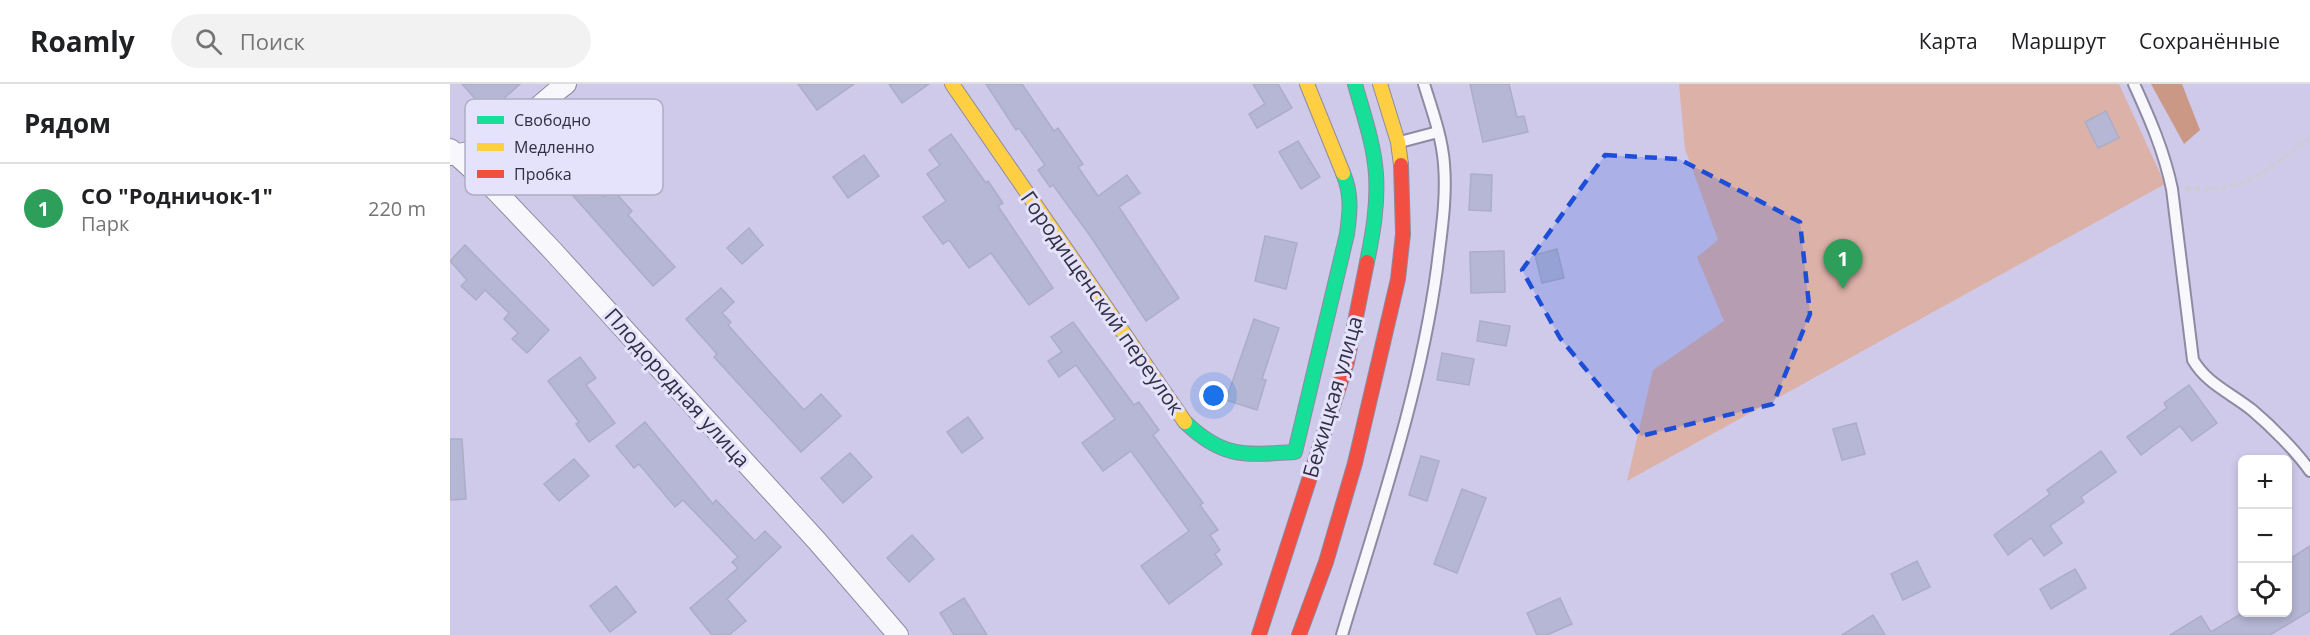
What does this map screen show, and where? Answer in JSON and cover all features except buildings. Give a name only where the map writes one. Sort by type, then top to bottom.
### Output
[{"type":"main road","name":"Городищенский переулок","points":[[952,84],[1191,429],[1216,449],[1244,454],[1295,452],[1347,234],[1351,208],[1349,187],[1307,84]]},
{"type":"main road","name":"Бежицкая улица","points":[[1259,635],[1347,362],[1375,222],[1376,174],[1369,135],[1355,84]]},
{"type":"main road","name":"Бежицкая улица","points":[[1299,635],[1326,562],[1355,463],[1398,279],[1403,234],[1403,182],[1398,142],[1380,84]]},
{"type":"street","points":[[549,99],[566,84]]},
{"type":"street","name":"Плодородная улица","points":[[452,153],[465,164]]},
{"type":"street","name":"Плодородная улица","points":[[500,195],[817,541],[898,635]]},
{"type":"lane","points":[[1342,635],[1410,407],[1431,309],[1444,213],[1444,165],[1438,132],[1424,84]]},
{"type":"lane","points":[[2134,84],[2167,162],[2193,360],[2198,369],[2217,387],[2254,412],[2310,471]]},
{"type":"lane","points":[[1398,142],[1438,132]]},
{"type":"path","points":[[2172,189],[2215,190],[2237,186],[2261,176],[2310,138]]},
{"type":"highlighted area","points":[[1605,155],[1679,159],[1800,222],[1810,314],[1773,404],[1641,436],[1560,338],[1522,270]]},
{"type":"shaded area","points":[[1679,84],[2119,84],[2165,184],[1627,481],[1653,370],[1724,321],[1697,257],[1718,240],[1685,149]]},
{"type":"shaded area","points":[[2151,84],[2182,84],[2200,130],[2184,144]]},
{"type":"traffic: fast","points":[[1355,84],[1371,140],[1376,174],[1374,218],[1367,262]]},
{"type":"traffic: fast","points":[[1185,422],[1211,443],[1224,449],[1249,454],[1295,452],[1347,234],[1350,203],[1343,173]]},
{"type":"traffic: slow","points":[[952,84],[1185,422]]},
{"type":"traffic: slow","points":[[1307,84],[1343,173]]},
{"type":"traffic: slow","points":[[1380,84],[1398,142],[1401,165]]},
{"type":"traffic: jam","points":[[1299,635],[1326,562],[1355,463],[1398,279],[1403,234],[1401,165]]},
{"type":"traffic: jam","points":[[1259,635],[1347,362],[1367,262]]},
{"type":"place","name":"СО \"Родничок-1\"","points":[[1843,289]]}]
